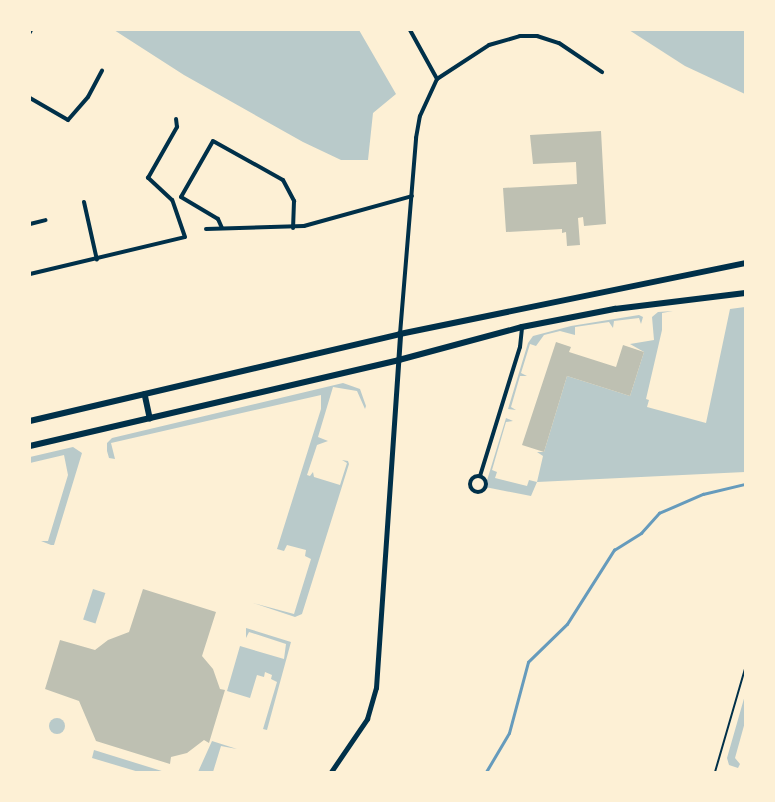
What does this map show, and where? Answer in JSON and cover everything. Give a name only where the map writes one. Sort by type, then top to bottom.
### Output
[{"type":"main road","points":[[30,421],[400,334],[745,262]]},
{"type":"main road","points":[[30,446],[398,360],[522,327],[615,309],[745,293]]},
{"type":"main road","points":[[145,394],[150,418]]},
{"type":"street","points":[[410,30],[437,79]]},
{"type":"street","points":[[330,772],[367,719],[376,688],[400,334],[420,116],[437,79],[488,45],[520,36],[537,36],[559,43],[602,72]]},
{"type":"street","points":[[30,98],[68,120],[88,97],[102,71]]},
{"type":"street","points":[[30,274],[97,260],[185,237],[172,200],[148,178],[177,127],[176,119]]},
{"type":"street","points":[[222,228],[218,219],[181,197],[213,140],[283,180],[294,201],[293,228]]},
{"type":"street","points":[[206,229],[293,228],[412,196]]},
{"type":"street","points":[[84,202],[97,260]]},
{"type":"street","points":[[30,224],[46,220]]},
{"type":"street","points":[[480,476],[471,480],[471,486],[476,491],[486,486],[480,476],[520,347],[522,327]]},
{"type":"lane","points":[[715,772],[745,669]]},
{"type":"shaded area","points":[[114,30],[359,30],[396,94],[373,113],[368,160],[341,160],[303,142],[184,75]]},
{"type":"shaded area","points":[[629,30],[745,30],[745,94],[685,66]]},
{"type":"shaded area","points":[[745,307],[745,472],[537,482],[543,456],[537,452],[544,452],[567,376],[630,396],[644,352],[630,344],[654,340],[652,317],[658,312],[673,311],[662,313],[662,330],[646,399],[649,400],[647,407],[706,423],[730,309]]},
{"type":"shaded area","points":[[639,315],[643,317],[641,324],[639,318],[614,321],[613,328],[609,322],[575,327],[575,335],[560,331],[544,335],[536,346],[530,344],[521,373],[527,376],[520,376],[511,407],[516,410],[508,409],[528,343],[533,336],[571,326]]},
{"type":"shaded area","points":[[343,383],[360,389],[366,406],[365,409],[357,391],[333,387],[318,437],[328,441],[317,445],[307,475],[310,476],[313,472],[314,477],[340,485],[347,463],[342,460],[348,461],[349,464],[302,614],[295,617],[253,603],[294,614],[311,559],[305,556],[306,550],[287,545],[284,551],[277,549],[321,409],[321,395],[111,443],[115,459],[109,458],[107,443],[112,438]]},
{"type":"shaded area","points":[[506,418],[513,421],[506,422],[492,470],[497,472],[495,478],[527,486],[529,480],[537,482],[531,496],[485,487]]},
{"type":"shaded area","points":[[73,447],[82,453],[54,545],[51,545],[41,541],[48,541],[68,475],[64,455],[30,463],[30,457]]},
{"type":"shaded area","points":[[93,589],[105,593],[95,623],[83,619]]},
{"type":"shaded area","points":[[246,628],[291,642],[267,730],[263,729],[277,682],[271,679],[272,675],[265,672],[264,677],[257,675],[250,698],[227,691],[240,646],[284,659],[286,644],[249,632],[246,638]]},
{"type":"shaded area","points":[[745,695],[745,722],[735,758],[740,764],[738,768],[729,765],[727,758]]},
{"type":"shaded area","points":[[54,718],[60,718],[65,723],[63,732],[54,734],[49,729],[49,723]]},
{"type":"shaded area","points":[[212,741],[237,749],[221,746],[213,772],[198,772]]},
{"type":"shaded area","points":[[94,750],[165,772],[139,772],[92,758]]},
{"type":"building","points":[[601,131],[606,224],[584,226],[583,217],[578,218],[580,245],[567,246],[566,232],[562,233],[562,229],[506,232],[503,188],[577,184],[576,162],[533,164],[530,135]]},
{"type":"building","points":[[556,342],[571,347],[569,352],[616,367],[623,345],[644,352],[630,396],[567,376],[544,452],[522,445]]},
{"type":"building","points":[[143,589],[216,612],[202,656],[213,669],[220,689],[225,690],[209,743],[204,740],[187,753],[171,757],[170,764],[96,741],[79,701],[45,689],[60,640],[95,650],[108,640],[129,632]]},
{"type":"waterway","points":[[486,772],[509,733],[528,662],[567,624],[614,550],[641,533],[659,513],[703,494],[745,484]]}]
